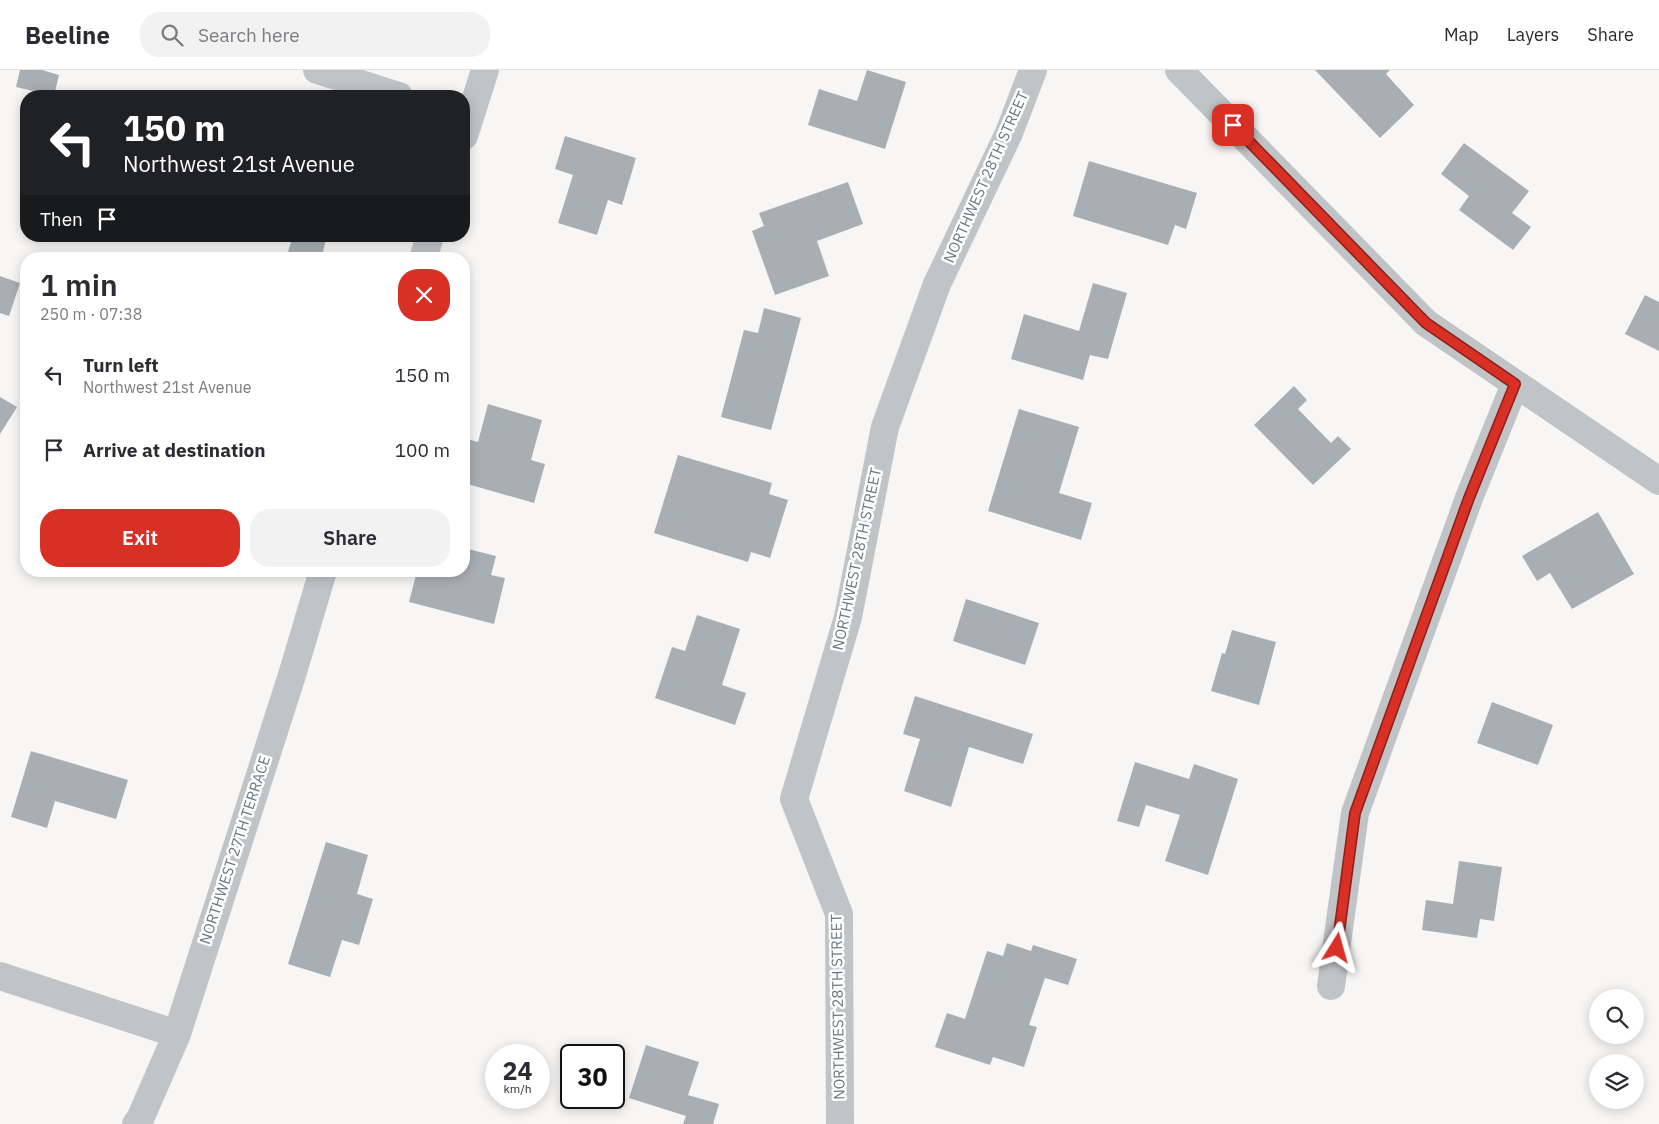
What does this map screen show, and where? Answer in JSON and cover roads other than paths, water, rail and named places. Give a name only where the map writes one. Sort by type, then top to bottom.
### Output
[{"type":"street","points":[[317,70],[380,90]]},
{"type":"street","points":[[470,113],[485,70]]},
{"type":"street","name":"NORTHWEST 28TH STREET","points":[[840,1124],[839,914],[794,799],[848,617],[884,427],[937,284],[1009,133],[1033,70]]},
{"type":"street","points":[[1179,70],[1426,323],[1659,481]]},
{"type":"street","points":[[1331,986],[1355,813],[1469,498],[1515,384]]},
{"type":"street","name":"NORTHWEST 27TH TERRACE","points":[[136,1124],[140,1119],[177,1034],[292,675],[320,577]]},
{"type":"street","points":[[0,976],[177,1034]]}]
